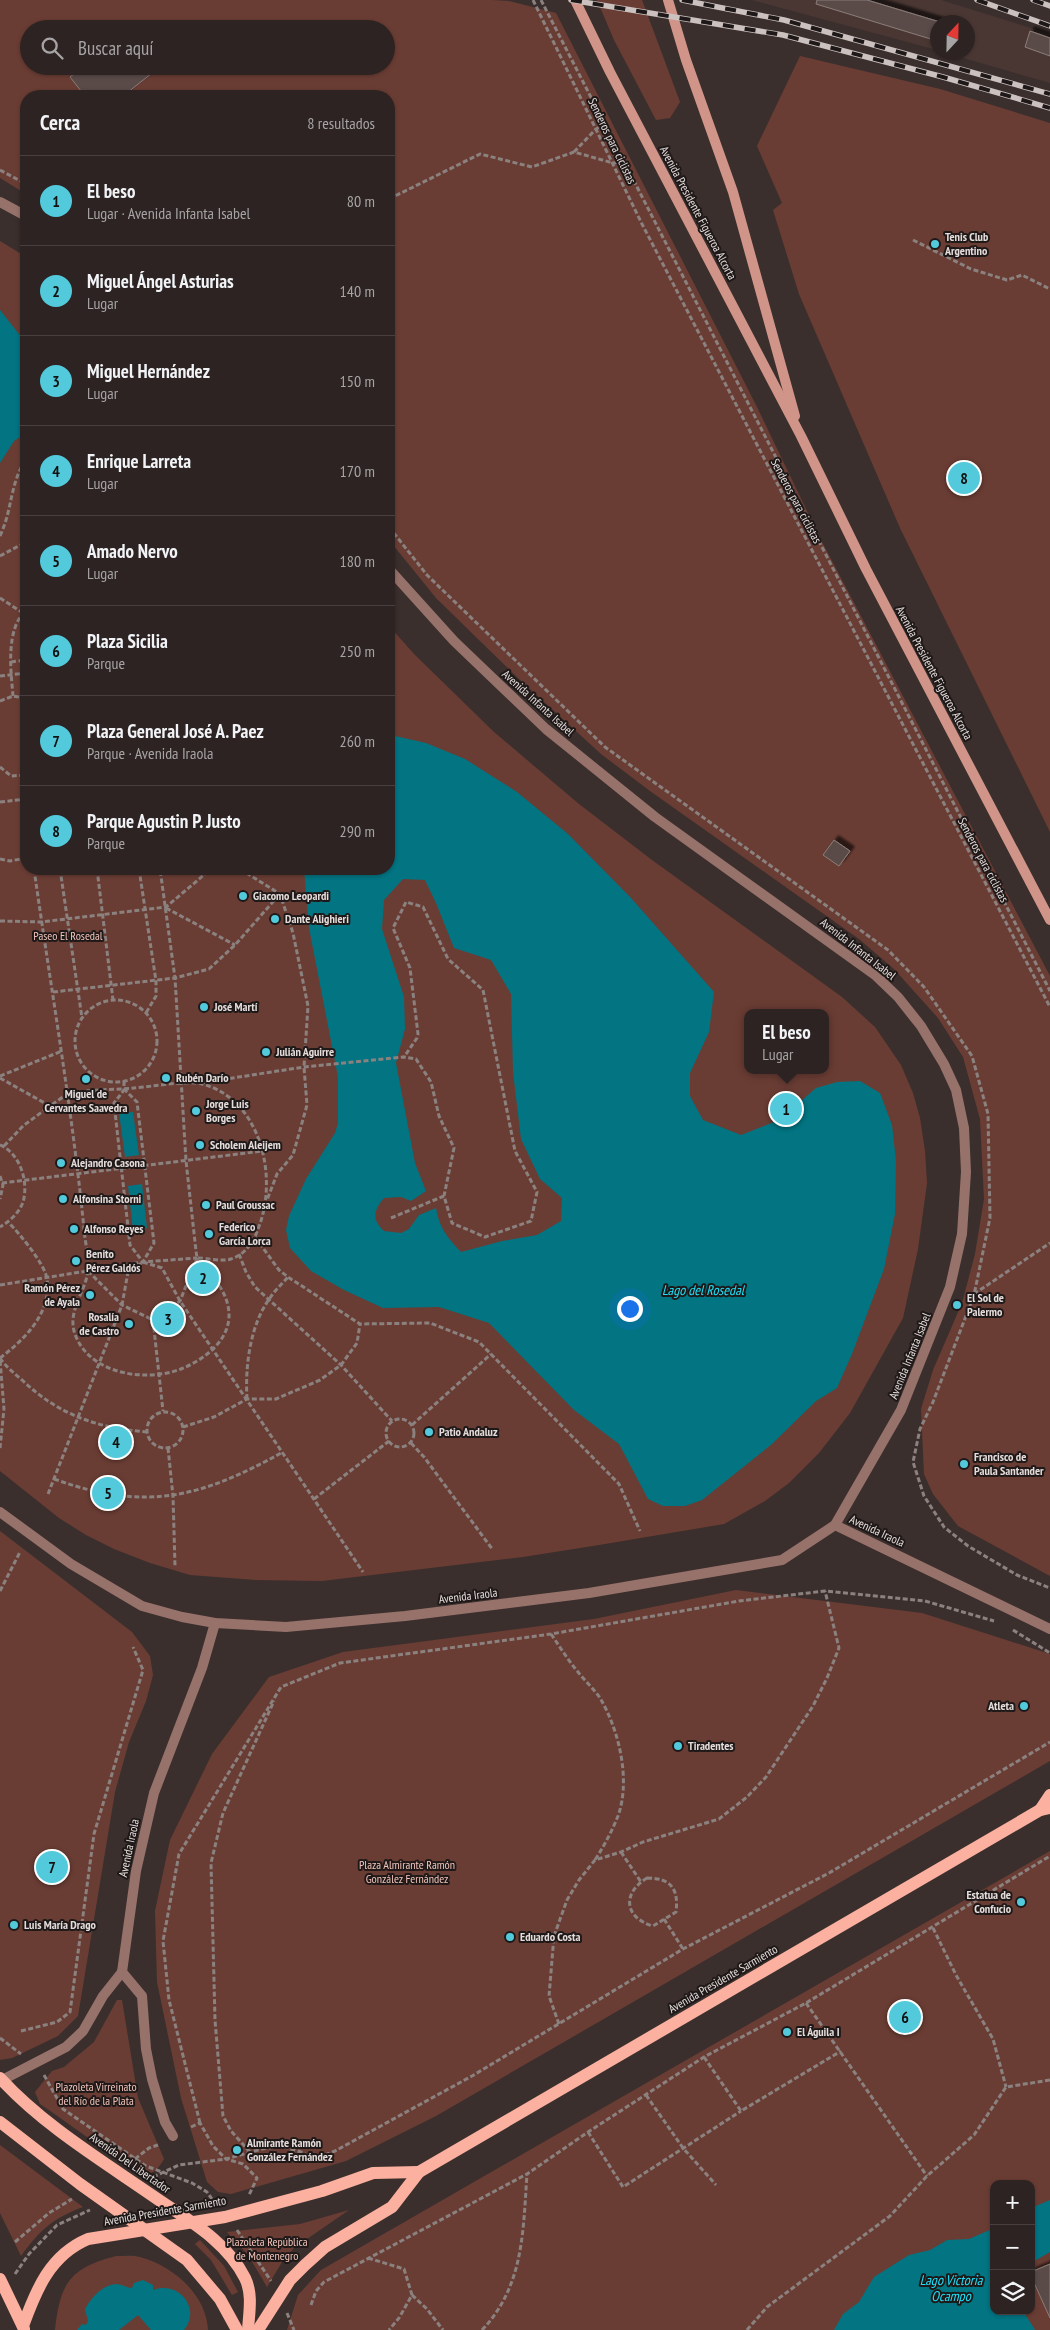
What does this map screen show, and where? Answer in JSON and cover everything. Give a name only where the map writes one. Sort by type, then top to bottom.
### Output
[{"type":"main road","name":"Avenida Presidente Figueroa Alcorta","points":[[575,0],[610,72],[801,436],[866,569],[1050,920]]},
{"type":"main road","name":"Avenida Presidente Figueroa Alcorta","points":[[668,0],[686,60],[733,192],[801,436]]},
{"type":"main road","name":"Avenida Presidente Sarmiento","points":[[258,2330],[294,2275],[326,2247],[392,2207],[419,2172],[1045,1809],[1050,1794]]},
{"type":"main road","name":"Avenida Del Libertador","points":[[1,2079],[37,2113],[191,2223],[231,2255],[246,2279],[250,2297],[248,2330]]},
{"type":"main road","points":[[0,2122],[106,2202],[181,2255],[205,2278],[220,2299],[237,2330]]},
{"type":"main road","name":"Avenida Presidente Sarmiento","points":[[23,2329],[33,2298],[47,2274],[62,2254],[72,2246],[104,2236],[225,2217],[322,2191],[373,2173],[419,2172]]},
{"type":"main road","points":[[2,2284],[23,2329]]},
{"type":"street","points":[[0,202],[20,213]]},
{"type":"street","name":"Avenida Infanta Isabel","points":[[395,576],[454,641],[546,729],[655,817],[875,975],[898,997],[922,1026],[944,1064],[956,1090],[964,1128],[966,1172],[962,1234],[950,1288],[901,1410],[835,1525]]},
{"type":"street","points":[[0,1512],[71,1564],[142,1606],[182,1617],[215,1623]]},
{"type":"street","name":"Avenida Iraola","points":[[122,1972],[136,1871],[154,1793],[202,1668],[215,1623],[286,1627],[532,1600],[657,1583],[782,1560],[835,1525],[1050,1628]]},
{"type":"street","points":[[1,2079],[66,2047],[84,2031],[103,1996],[122,1972],[142,1996],[146,2050],[150,2072],[165,2122],[173,2136]]},
{"type":"path","name":"Senderos para ciclistas","points":[[533,0],[651,242],[1050,1007]]},
{"type":"path","points":[[541,0],[1050,992]]},
{"type":"path","points":[[395,196],[480,154],[532,167],[574,152],[596,129],[605,124]]},
{"type":"path","points":[[574,152],[613,163],[624,162]]},
{"type":"path","points":[[0,170],[20,181]]},
{"type":"path","points":[[913,240],[971,269],[1007,280],[1022,275],[1050,289]]},
{"type":"path","points":[[0,536],[6,523],[12,486],[20,468]]},
{"type":"path","points":[[395,535],[427,575],[562,708],[605,747],[888,950],[924,987],[972,1056],[978,1076]]},
{"type":"path","points":[[0,556],[20,545]]},
{"type":"path","points":[[0,598],[20,609]]},
{"type":"path","points":[[13,696],[12,637],[20,622]]},
{"type":"path","points":[[11,662],[20,661]]},
{"type":"path","points":[[0,676],[20,674]]},
{"type":"path","points":[[0,701],[13,696],[20,697]]},
{"type":"path","points":[[0,767],[11,776],[20,776]]},
{"type":"path","points":[[0,802],[20,800]]},
{"type":"path","points":[[0,858],[10,861],[20,859]]},
{"type":"path","points":[[35,875],[68,1094],[88,1271],[77,1299],[73,1322],[76,1338],[83,1350],[116,1371],[138,1375],[159,1374],[179,1370],[201,1360],[213,1350],[226,1330],[229,1316],[227,1301],[214,1278],[197,1258]]},
{"type":"path","points":[[61,875],[82,1018]]},
{"type":"path","points":[[98,875],[113,1000]]},
{"type":"path","points":[[141,875],[156,981],[156,996],[146,1013]]},
{"type":"path","points":[[153,1320],[180,1301],[197,1258],[186,1161],[175,978],[161,875]]},
{"type":"path","points":[[0,920],[41,922],[166,907],[204,875]]},
{"type":"path","points":[[0,1285],[143,1262],[197,1258],[231,1259],[245,1251],[255,1237],[264,1206],[277,1174],[293,1155],[307,1105],[304,1067],[308,1006],[293,933],[280,894],[250,875]]},
{"type":"path","points":[[53,992],[156,981],[209,969],[235,945],[280,894]]},
{"type":"path","points":[[0,1227],[8,1222],[23,1202],[25,1181],[18,1161],[2,1146],[23,1126],[68,1094],[200,1083],[304,1067],[402,1058],[416,1059],[431,1082],[439,1116],[454,1148],[444,1196],[452,1223],[485,1237],[531,1221],[537,1192],[515,1151],[483,990],[448,959],[423,907],[406,902],[393,928],[410,968],[418,1034],[402,1058]]},
{"type":"path","points":[[166,907],[235,945]]},
{"type":"path","points":[[113,1000],[125,1001],[137,1006],[146,1013],[157,1035],[157,1048],[153,1060],[145,1070],[136,1077],[124,1081],[100,1079],[90,1072],[82,1063],[77,1053],[75,1041],[77,1029],[82,1018],[96,1006],[113,1000]]},
{"type":"path","points":[[0,1077],[62,1052]]},
{"type":"path","points":[[0,1077],[50,1106]]},
{"type":"path","points":[[124,1081],[124,1089],[114,1103],[130,1245],[143,1262],[162,1268],[180,1301],[363,1572]]},
{"type":"path","points":[[200,1083],[224,1093],[241,1109],[255,1132],[263,1151],[267,1180],[264,1206]]},
{"type":"path","points":[[48,1494],[122,1305],[128,1272],[143,1262],[154,1243],[137,1102],[124,1089]]},
{"type":"path","points":[[2,1183],[263,1151]]},
{"type":"path","points":[[0,1176],[2,1183],[0,1199]]},
{"type":"path","points":[[391,1218],[444,1196]]},
{"type":"path","points":[[0,1358],[18,1345],[38,1321],[46,1299],[48,1278],[24,1238],[8,1222]]},
{"type":"path","points":[[255,1237],[279,1270],[360,1324],[430,1323],[479,1342],[619,1484],[640,1531]]},
{"type":"path","points":[[974,1295],[1050,1243]]},
{"type":"path","points":[[239,1254],[246,1272],[255,1287],[341,1365],[392,1421]]},
{"type":"path","points":[[88,1271],[122,1305],[153,1320]]},
{"type":"path","points":[[247,1400],[245,1379],[249,1353],[258,1321],[269,1299],[288,1277]]},
{"type":"path","points":[[153,1320],[163,1412]]},
{"type":"path","points":[[184,1427],[214,1417],[247,1400],[276,1399],[320,1380],[341,1365],[357,1343],[360,1324]]},
{"type":"path","points":[[412,1424],[491,1354]]},
{"type":"path","points":[[0,1358],[38,1396],[78,1419],[116,1430],[147,1432]]},
{"type":"path","points":[[0,1358],[4,1409],[0,1448]]},
{"type":"path","points":[[948,1363],[920,1429],[913,1462],[924,1496],[944,1527],[968,1546],[1017,1574],[1050,1588]]},
{"type":"path","points":[[163,1412],[169,1412],[179,1417],[184,1427],[182,1438],[174,1446],[168,1448],[157,1446],[149,1438],[147,1432],[149,1421],[152,1417],[163,1412]]},
{"type":"path","points":[[401,1418],[412,1424],[415,1434],[411,1443],[402,1447],[392,1445],[385,1432],[392,1421],[401,1418]]},
{"type":"path","points":[[314,1498],[389,1441]]},
{"type":"path","points":[[411,1443],[424,1457],[493,1550]]},
{"type":"path","points":[[168,1448],[173,1496],[175,1566]]},
{"type":"path","points":[[54,1479],[76,1487],[108,1494],[138,1498],[173,1496],[211,1487],[247,1472],[283,1452]]},
{"type":"path","points":[[0,1591],[20,1552]]},
{"type":"path","points":[[595,1860],[621,1852],[643,1842],[719,1819],[747,1797],[766,1777],[813,1706],[839,1648],[826,1591]]},
{"type":"path","points":[[242,2211],[257,2178],[243,2164],[226,2159],[213,2146],[200,2123],[169,2000],[163,1941],[180,1854],[281,1687],[340,1664],[552,1634],[739,1601],[826,1591],[925,1601],[1001,1623]]},
{"type":"path","points":[[1010,1628],[1050,1653]]},
{"type":"path","points":[[552,1634],[578,1672],[599,1697],[614,1727],[622,1755],[622,1782],[618,1814],[608,1839],[595,1860],[579,1880],[568,1900],[554,1936],[549,1996],[559,2024]]},
{"type":"path","points":[[21,2031],[57,2022],[70,2012],[94,1834],[143,1670],[133,1647]]},
{"type":"path","points":[[250,2152],[231,2132],[224,2116],[215,2020],[210,1863],[223,1813],[281,1687]]},
{"type":"path","points":[[136,2185],[179,2165],[226,2159],[281,2146],[314,2159],[335,2151],[472,2076],[683,1949],[830,1873],[938,1811],[1050,1742]]},
{"type":"path","points":[[621,1852],[641,1882]]},
{"type":"path","points":[[311,2305],[316,2291],[324,2282],[527,2174],[704,2057],[806,2003],[1050,1856]]},
{"type":"path","points":[[646,1878],[660,1878],[672,1886],[677,1898],[676,1912],[664,1919],[653,1926],[640,1922],[631,1911],[629,1898],[635,1886],[646,1878]]},
{"type":"path","points":[[664,1919],[683,1949]]},
{"type":"path","points":[[933,1928],[956,1975],[993,2040],[1006,2087]]},
{"type":"path","points":[[806,2003],[927,2176]]},
{"type":"path","points":[[0,2038],[32,2063],[47,2078],[63,2109],[135,2159],[161,2172],[192,2183],[207,2192],[258,2258],[280,2297],[294,2330]]},
{"type":"path","points":[[588,2132],[623,2187],[741,2111],[841,2051]]},
{"type":"path","points":[[704,2057],[741,2111]]},
{"type":"path","points":[[747,2330],[767,2307],[890,2216],[927,2176],[974,2135],[1006,2087],[1050,2080]]},
{"type":"path","points":[[646,2095],[683,2148],[716,2185]]},
{"type":"path","points":[[191,2127],[200,2123]]},
{"type":"path","points":[[128,2165],[149,2148],[158,2145]]},
{"type":"path","points":[[482,2330],[501,2308],[515,2277],[524,2226],[527,2174]]},
{"type":"path","points":[[15,2242],[49,2213],[72,2199]]},
{"type":"path","points":[[2,2284],[57,2225],[106,2202]]},
{"type":"path","points":[[367,2258],[404,2269],[412,2295],[427,2309],[443,2330]]},
{"type":"path","points":[[389,2330],[399,2318],[412,2295]]},
{"type":"shaded area","points":[[752,0],[941,0],[1050,34],[1050,83],[970,60],[975,60],[975,15],[930,15],[930,48]]},
{"type":"green space","points":[[0,0],[492,0],[509,1],[556,13],[756,405],[821,540],[1050,976],[1050,1576],[958,1526],[933,1494],[924,1474],[921,1409],[933,1370],[962,1303],[975,1254],[984,1199],[980,1119],[963,1057],[938,1018],[894,969],[859,939],[650,791],[601,754],[518,678],[436,598],[395,547],[395,90],[20,90],[20,190],[0,178]]},
{"type":"green space","points":[[597,0],[642,0],[680,102],[670,118],[656,120],[614,40]]},
{"type":"green space","points":[[800,56],[940,89],[1050,123],[1050,832],[900,528],[799,294],[773,210],[782,203],[757,146]]},
{"type":"green space","name":"Paseo El Rosedal","points":[[0,241],[20,253],[20,875],[395,875],[395,633],[415,655],[494,732],[579,804],[652,860],[842,997],[875,1027],[901,1065],[913,1093],[920,1118],[927,1183],[918,1249],[903,1318],[850,1413],[819,1453],[789,1483],[765,1501],[724,1524],[523,1557],[322,1581],[256,1580],[190,1575],[150,1563],[114,1549],[86,1535],[59,1518],[0,1471]]},
{"type":"green space","points":[[0,1531],[132,1632],[150,1656],[153,1675],[146,1701],[129,1742],[115,1792],[78,2016],[58,2036],[12,2058],[0,2060]]},
{"type":"green space","name":"Plaza Almirante Ramón González Fernández","points":[[736,1590],[922,1613],[1050,1654],[1050,1761],[436,2116],[346,2161],[231,2194],[218,2192],[207,2182],[181,2098],[157,1982],[155,1911],[170,1840],[212,1754],[269,1677],[343,1652],[594,1619]]},
{"type":"green space","points":[[1050,1851],[1050,2330],[287,2330],[298,2295],[321,2270]]},
{"type":"green space","name":"Plazoleta Virreinato del Río de la Plata","points":[[117,2000],[122,2000],[138,2098],[164,2159],[157,2169],[148,2174],[139,2174],[40,2104],[35,2092],[52,2071],[64,2067],[94,2042]]},
{"type":"green space","points":[[0,2145],[83,2207],[55,2220],[34,2239],[21,2256],[0,2213]]},
{"type":"green space","name":"Plazoleta República de Montenegro","points":[[349,2210],[294,2248],[282,2262],[267,2287],[248,2255],[227,2232],[300,2224]]},
{"type":"green space","points":[[200,2240],[224,2266],[238,2292],[232,2295],[211,2260],[195,2244]]},
{"type":"green space","points":[[116,2256],[140,2257],[152,2261],[186,2283],[201,2305],[206,2317],[208,2330],[55,2330],[60,2300],[70,2280],[88,2266]]},
{"type":"water","points":[[0,310],[20,335],[20,437],[14,441],[0,463]]},
{"type":"water","name":"Lago del Rosedal","points":[[395,736],[426,743],[465,759],[517,792],[568,834],[631,898],[714,992],[709,1032],[690,1073],[690,1096],[703,1120],[741,1135],[789,1116],[801,1101],[816,1088],[837,1082],[860,1081],[880,1093],[892,1125],[896,1161],[895,1214],[884,1269],[837,1388],[816,1401],[772,1444],[702,1500],[685,1506],[663,1506],[648,1499],[619,1444],[574,1410],[489,1323],[439,1307],[383,1308],[344,1290],[311,1271],[290,1248],[286,1230],[289,1216],[306,1179],[335,1133],[338,1123],[338,1077],[309,928],[305,875],[395,875]],"holes":[[[403,879],[425,880],[454,948],[491,960],[511,994],[513,1072],[521,1139],[540,1179],[562,1198],[561,1221],[537,1235],[502,1241],[461,1252],[445,1232],[439,1221],[436,1208],[419,1215],[409,1229],[401,1233],[384,1231],[377,1223],[375,1215],[384,1198],[401,1197],[411,1201],[426,1191],[415,1163],[396,1063],[405,1029],[404,997],[382,929],[384,900]]]},
{"type":"water","points":[[133,1112],[139,1155],[125,1157],[119,1113]]},
{"type":"water","points":[[142,1184],[147,1228],[133,1230],[128,1186]]},
{"type":"water","points":[[1050,2200],[1050,2252],[1035,2261],[1035,2225],[1035,2206]]},
{"type":"water","name":"Lago Victoria Ocampo","points":[[990,2230],[990,2315],[1026,2315],[1035,2330],[834,2330],[843,2314],[859,2302],[874,2277],[909,2255],[930,2250],[947,2240],[969,2239]]},
{"type":"water","points":[[143,2280],[153,2285],[153,2290],[171,2289],[179,2292],[185,2298],[189,2305],[190,2313],[189,2322],[184,2330],[151,2330],[138,2315],[119,2330],[77,2330],[82,2324],[86,2325],[88,2321],[85,2309],[102,2289],[116,2284],[132,2288],[134,2283]]},
{"type":"building","points":[[817,0],[867,0],[930,19],[930,39],[816,4]]},
{"type":"building","points":[[1030,31],[1050,38],[1050,56],[1025,47]]},
{"type":"building","points":[[73,75],[150,75],[131,90],[80,90],[70,77]]},
{"type":"building","points":[[834,840],[850,851],[839,866],[823,855]]},
{"type":"building","points":[[1050,2264],[1050,2318],[1035,2285],[1035,2270]]},
{"type":"railway","points":[[571,0],[783,35],[943,77],[1050,108]]},
{"type":"railway","points":[[682,0],[784,20],[1050,94]]},
{"type":"railway","points":[[977,0],[1050,26]]},
{"type":"railway","points":[[1033,0],[1050,6]]},
{"type":"place","name":"Tenis Club Argentino","points":[[935,244]]},
{"type":"place","name":"Parque Agustin P. Justo","points":[[964,478]]},
{"type":"place","name":"Giacomo Leopardi","points":[[243,896]]},
{"type":"place","name":"Dante Alighieri","points":[[275,919]]},
{"type":"place","name":"José Martí","points":[[204,1007]]},
{"type":"place","name":"Julián Aguirre","points":[[266,1052]]},
{"type":"place","name":"Rubén Darío","points":[[166,1078]]},
{"type":"place","name":"Miguel de Cervantes Saavedra","points":[[86,1079]]},
{"type":"place","name":"El beso","points":[[786,1109]]},
{"type":"place","name":"Jorge Luis Borges","points":[[196,1111]]},
{"type":"place","name":"Scholem Aleijem","points":[[200,1145]]},
{"type":"place","name":"Alejandro Casona","points":[[61,1163]]},
{"type":"place","name":"Alfonsina Storni","points":[[63,1199]]},
{"type":"place","name":"Paul Groussac","points":[[206,1205]]},
{"type":"place","name":"Alfonso Reyes","points":[[74,1229]]},
{"type":"place","name":"Federico García Lorca","points":[[209,1234]]},
{"type":"place","name":"Benito Pérez Galdós","points":[[76,1261]]},
{"type":"place","name":"Miguel Ángel Asturias","points":[[203,1278]]},
{"type":"place","name":"Ramón Pérez de Ayala","points":[[90,1295]]},
{"type":"place","name":"El Sol de Palermo","points":[[957,1305]]},
{"type":"place","name":"Miguel Hernández","points":[[168,1319]]},
{"type":"place","name":"Rosalía de Castro","points":[[129,1324]]},
{"type":"place","name":"Patio Andaluz","points":[[429,1432]]},
{"type":"place","name":"Enrique Larreta","points":[[116,1442]]},
{"type":"place","name":"Francisco de Paula Santander","points":[[964,1464]]},
{"type":"place","name":"Amado Nervo","points":[[108,1493]]},
{"type":"place","name":"Atleta","points":[[1024,1706]]},
{"type":"place","name":"Tiradentes","points":[[678,1746]]},
{"type":"place","name":"Plaza General José A. Paez","points":[[52,1867]]},
{"type":"place","name":"Estatua de Confucio","points":[[1021,1902]]},
{"type":"place","name":"Luis María Drago","points":[[14,1925]]},
{"type":"place","name":"Eduardo Costa","points":[[510,1937]]},
{"type":"place","name":"Plaza Sicilia","points":[[905,2017]]},
{"type":"place","name":"El Águila I","points":[[787,2032]]},
{"type":"place","name":"Almirante Ramón González Fernández","points":[[237,2150]]}]
